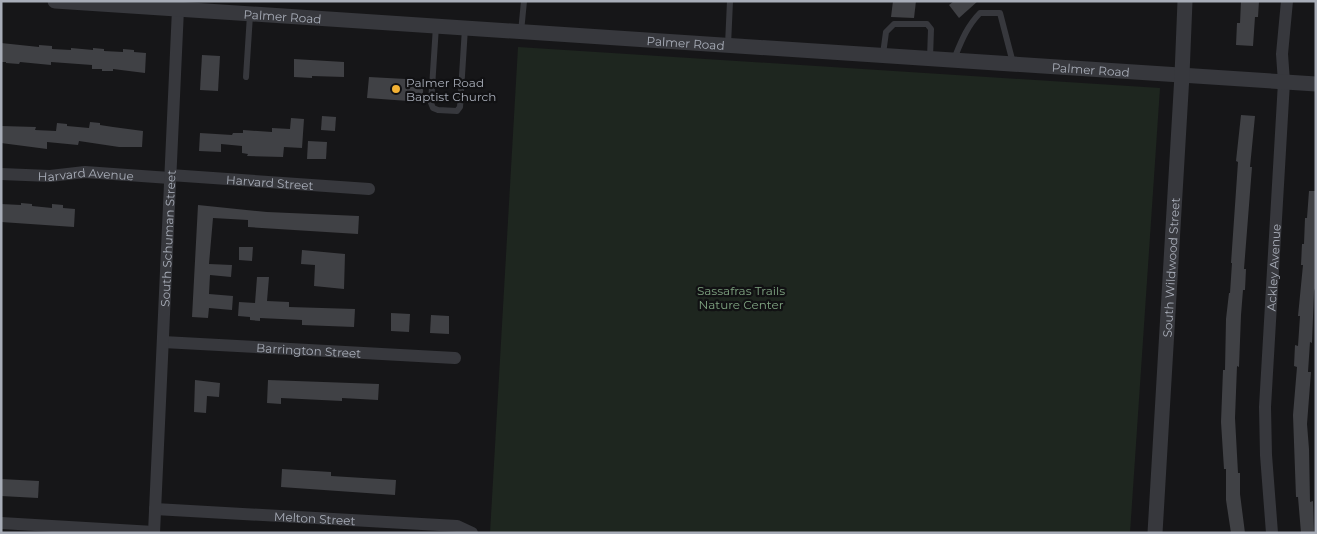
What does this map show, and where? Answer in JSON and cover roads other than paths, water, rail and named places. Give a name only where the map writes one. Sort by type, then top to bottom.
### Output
[{"type":"street","name":"Palmer Road","points":[[55,1],[156,5],[178,10],[1316,84]]},
{"type":"street","name":"South Wildwood Street","points":[[1155,533],[1185,1]]},
{"type":"street","name":"Ackley Avenue","points":[[1272,533],[1266,464],[1266,407],[1284,82],[1282,54],[1287,1]]},
{"type":"street","name":"South Schuman Street","points":[[154,533],[178,10]]},
{"type":"street","name":"Harvard Avenue","points":[[1,174],[50,176],[85,172],[170,177]]},
{"type":"street","name":"Harvard Street","points":[[170,177],[369,189]]},
{"type":"street","name":"Barrington Street","points":[[163,342],[455,358]]},
{"type":"street","name":"Melton Street","points":[[155,509],[457,526],[472,533]]},
{"type":"street","points":[[1,523],[154,533]]},
{"type":"lane","points":[[521,32],[524,1]]},
{"type":"lane","points":[[728,46],[730,1]]},
{"type":"lane","points":[[954,61],[962,39],[980,13],[1000,13],[1013,65]]},
{"type":"lane","points":[[246,77],[250,14]]},
{"type":"lane","points":[[883,56],[886,32],[894,24],[927,24],[931,29],[930,59]]},
{"type":"lane","points":[[436,26],[431,103],[433,108],[438,110],[457,111],[460,107],[465,28]]},
{"type":"place","name":"Palmer Road Baptist Church","points":[[396,89]]},
{"type":"park label","name":"Sassafras Trails Nature Center","points":[[741,297]]}]
